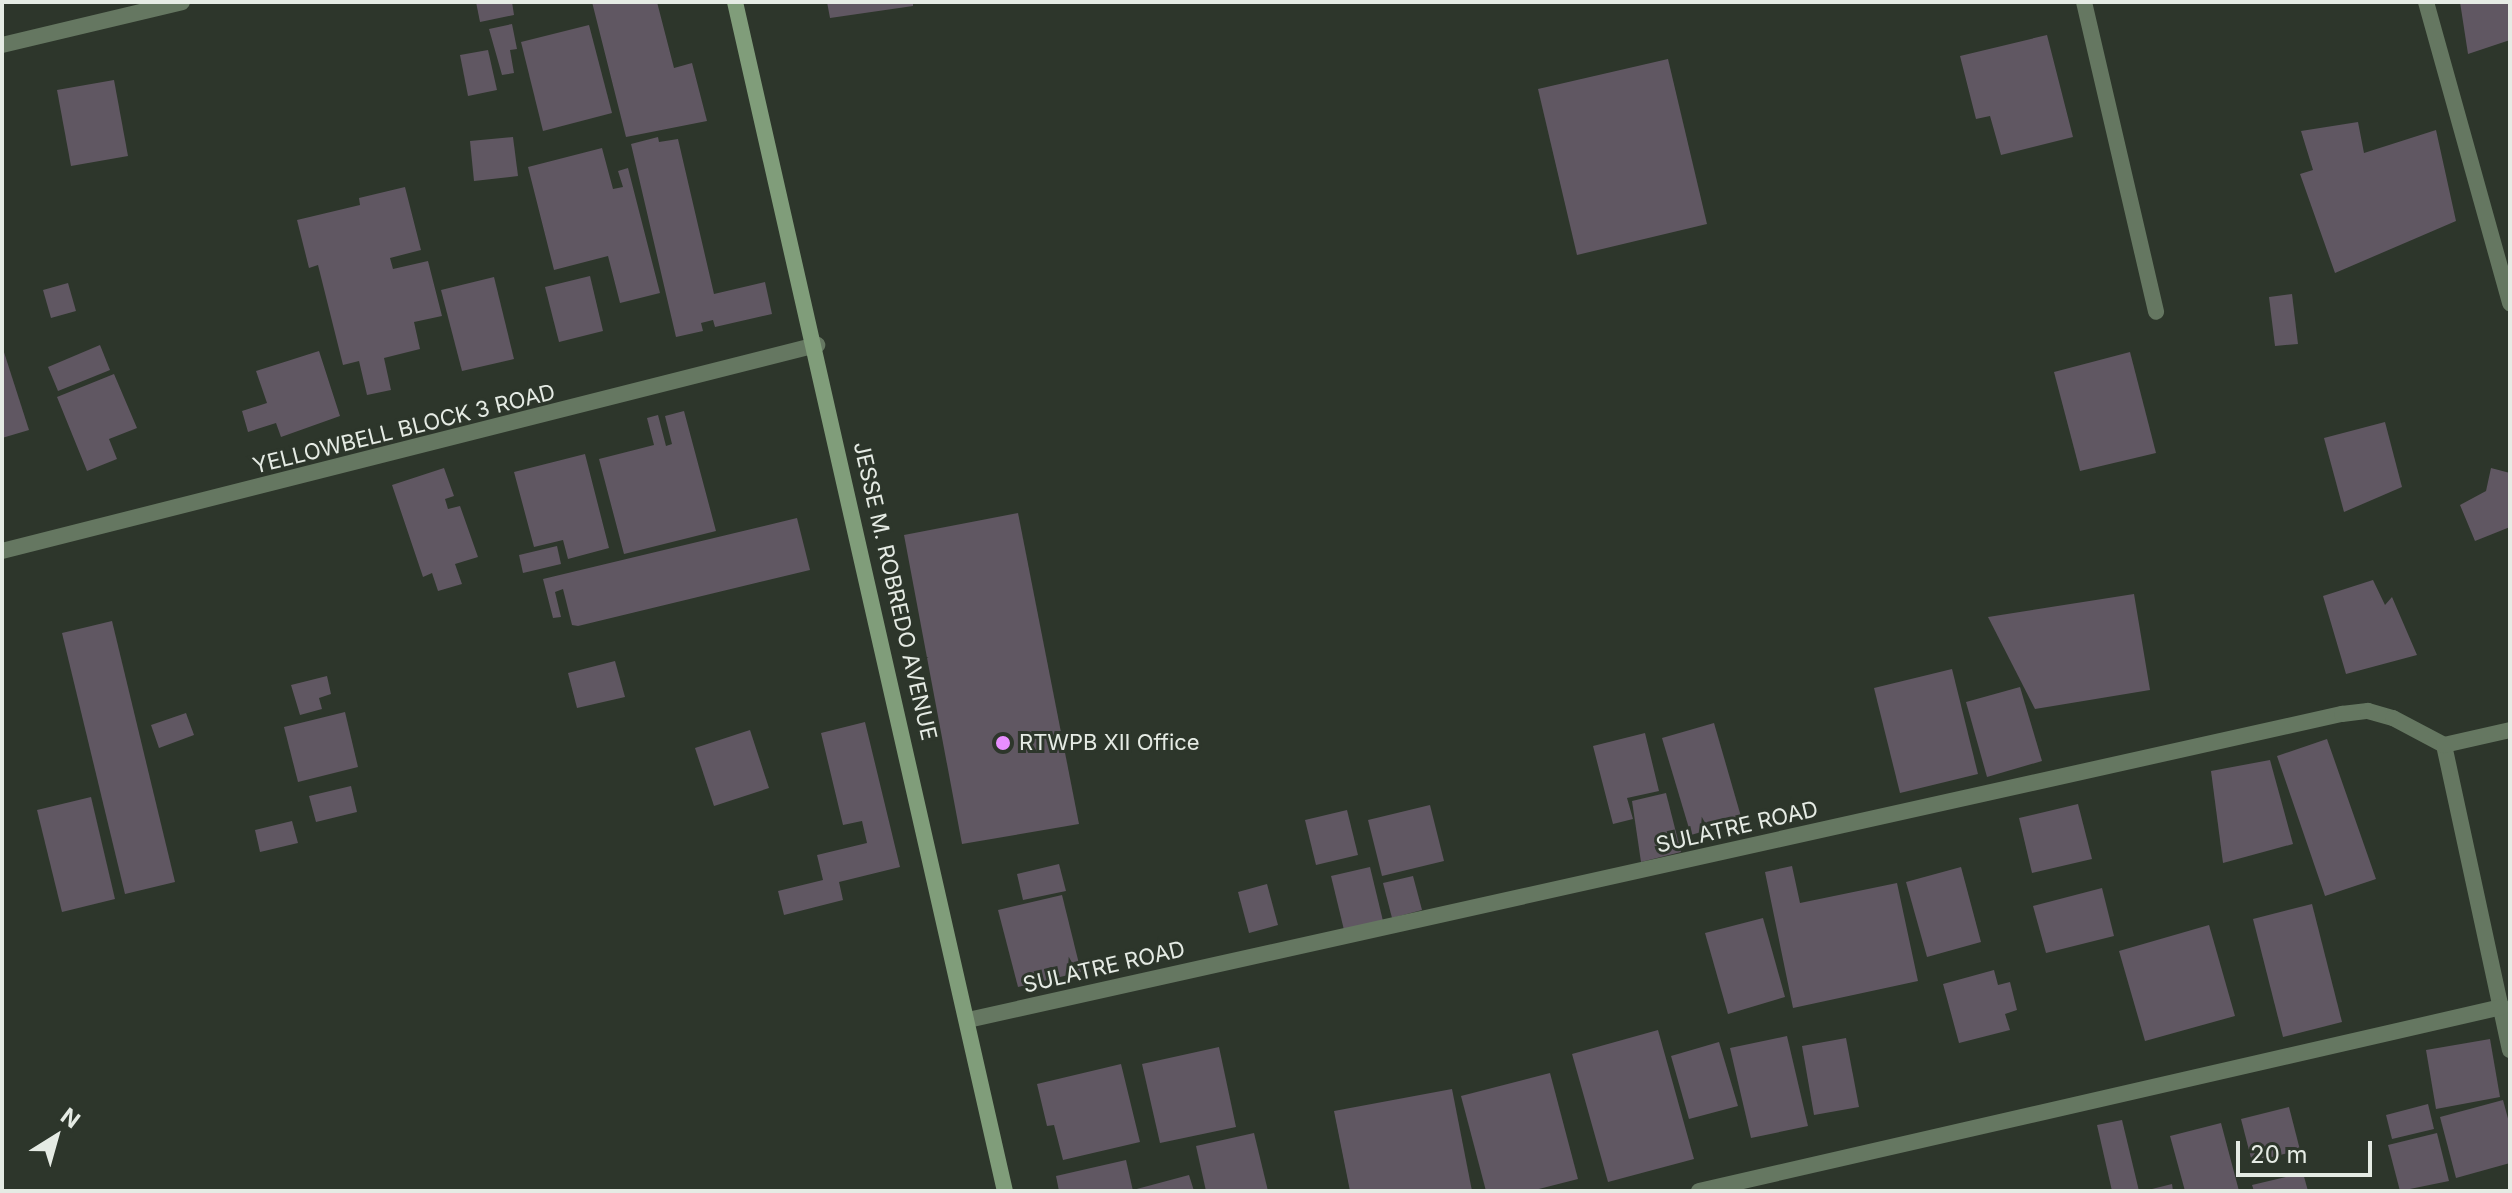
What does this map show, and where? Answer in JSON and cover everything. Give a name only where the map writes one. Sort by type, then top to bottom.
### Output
[{"type":"main road","name":"JESSE M. ROBREDO AVENUE","points":[[735,2],[817,345],[1005,1191]]},
{"type":"street","points":[[2,45],[182,2]]},
{"type":"street","points":[[2084,2],[2156,312]]},
{"type":"street","points":[[2426,2],[2510,303]]},
{"type":"street","name":"YELLOWBELL BLOCK 3 ROAD","points":[[2,551],[817,345]]},
{"type":"street","name":"SULATRE ROAD","points":[[968,1020],[2342,714],[2368,711],[2393,718],[2444,745]]},
{"type":"street","points":[[2510,730],[2444,745],[2510,1047]]},
{"type":"street","points":[[1699,1191],[2502,1007]]},
{"type":"building","points":[[476,2],[512,2],[514,15],[480,22]]},
{"type":"building","points":[[592,2],[657,2],[674,68],[692,63],[707,121],[626,137]]},
{"type":"building","points":[[827,2],[913,2],[913,6],[830,18]]},
{"type":"building","points":[[2460,2],[2510,2],[2510,40],[2468,54]]},
{"type":"building","points":[[512,24],[517,49],[510,50],[514,73],[502,75],[489,29]]},
{"type":"building","points":[[589,25],[612,113],[543,131],[521,42]]},
{"type":"building","points":[[2047,35],[2073,137],[2001,155],[1990,116],[1976,119],[1960,56]]},
{"type":"building","points":[[488,50],[497,90],[468,96],[460,55]]},
{"type":"building","points":[[1668,59],[1707,224],[1577,255],[1538,89]]},
{"type":"building","points":[[114,80],[128,156],[71,166],[57,90]]},
{"type":"building","points":[[2358,122],[2364,153],[2436,130],[2456,221],[2335,273],[2300,174],[2313,170],[2301,131]]},
{"type":"building","points":[[513,137],[518,176],[474,181],[470,141]]},
{"type":"building","points":[[658,137],[659,142],[678,139],[714,294],[765,282],[772,314],[715,327],[713,320],[701,323],[703,331],[676,337],[631,144]]},
{"type":"building","points":[[602,148],[613,189],[623,187],[618,171],[628,168],[660,293],[620,303],[608,256],[554,270],[528,167]]},
{"type":"building","points":[[405,187],[421,250],[390,258],[393,269],[428,261],[442,316],[414,322],[420,349],[384,358],[391,390],[367,395],[359,361],[343,365],[318,265],[309,268],[297,220],[360,205],[359,198]]},
{"type":"building","points":[[590,276],[603,331],[559,342],[545,287]]},
{"type":"building","points":[[494,277],[514,359],[462,371],[441,290]]},
{"type":"building","points":[[68,283],[76,311],[51,318],[43,290]]},
{"type":"building","points":[[2292,294],[2298,344],[2275,346],[2269,297]]},
{"type":"building","points":[[100,345],[110,370],[58,391],[48,367]]},
{"type":"building","points":[[2,346],[29,430],[2,438]]},
{"type":"building","points":[[319,351],[340,416],[281,437],[276,423],[248,432],[242,411],[267,403],[256,371]]},
{"type":"building","points":[[2130,352],[2156,453],[2080,471],[2054,372]]},
{"type":"building","points":[[114,374],[137,428],[109,439],[117,459],[87,471],[57,397]]},
{"type":"building","points":[[684,411],[716,531],[624,554],[599,459],[654,445],[647,418],[658,415],[666,446],[672,444],[665,416]]},
{"type":"building","points":[[2385,422],[2402,487],[2344,512],[2324,438]]},
{"type":"building","points":[[585,454],[609,548],[568,559],[563,540],[534,547],[514,472]]},
{"type":"building","points":[[444,468],[454,496],[445,499],[448,509],[460,506],[478,557],[455,564],[462,584],[438,591],[432,573],[423,577],[392,485]]},
{"type":"building","points":[[2491,468],[2510,473],[2510,527],[2475,541],[2460,505],[2486,491]]},
{"type":"building","name":"RTWPB XII Office","points":[[1018,513],[1079,824],[962,844],[904,535]]},
{"type":"building","points":[[797,518],[810,570],[578,626],[572,625],[563,589],[555,592],[561,617],[553,618],[543,579]]},
{"type":"building","points":[[557,546],[561,564],[523,573],[519,555]]},
{"type":"building","points":[[2373,580],[2385,605],[2392,597],[2417,655],[2346,674],[2323,596]]},
{"type":"building","points":[[2134,594],[2150,690],[2035,709],[1988,617]]},
{"type":"building","points":[[112,621],[175,882],[125,894],[62,633]]},
{"type":"building","points":[[615,661],[625,697],[577,708],[568,673]]},
{"type":"building","points":[[1952,669],[1978,774],[1900,793],[1874,688]]},
{"type":"building","points":[[327,676],[331,694],[319,698],[322,709],[300,715],[291,685]]},
{"type":"building","points":[[2020,687],[2042,761],[1987,777],[1966,702]]},
{"type":"building","points":[[345,712],[358,767],[298,782],[284,727]]},
{"type":"building","points":[[186,713],[194,735],[159,748],[151,725]]},
{"type":"building","points":[[865,722],[900,867],[839,882],[843,900],[784,915],[778,891],[823,880],[817,855],[867,843],[862,821],[843,825],[821,733]]},
{"type":"building","points":[[1714,723],[1742,820],[1691,835],[1662,738]]},
{"type":"building","points":[[750,730],[769,788],[714,806],[695,748]]},
{"type":"building","points":[[1645,733],[1659,791],[1627,798],[1633,819],[1613,824],[1593,746]]},
{"type":"building","points":[[2327,739],[2376,879],[2325,896],[2277,756]]},
{"type":"building","points":[[2270,760],[2293,844],[2223,863],[2211,771]]},
{"type":"building","points":[[351,786],[357,812],[316,822],[309,796]]},
{"type":"building","points":[[1666,793],[1681,852],[1641,862],[1632,801]]},
{"type":"building","points":[[91,797],[115,899],[62,912],[37,810]]},
{"type":"building","points":[[2078,804],[2092,859],[2032,873],[2019,818]]},
{"type":"building","points":[[1430,805],[1444,861],[1382,876],[1368,820]]},
{"type":"building","points":[[1347,810],[1358,855],[1316,865],[1305,820]]},
{"type":"building","points":[[292,821],[298,843],[260,852],[255,830]]},
{"type":"building","points":[[1059,864],[1066,891],[1023,900],[1017,874]]},
{"type":"building","points":[[1792,866],[1800,903],[1897,883],[1918,981],[1793,1008],[1765,872]]},
{"type":"building","points":[[1370,867],[1383,921],[1344,930],[1331,876]]},
{"type":"building","points":[[1961,867],[1981,942],[1927,957],[1906,882]]},
{"type":"building","points":[[1413,876],[1422,910],[1392,918],[1383,883]]},
{"type":"building","points":[[1267,884],[1278,925],[1249,933],[1238,892]]},
{"type":"building","points":[[2102,888],[2114,936],[2046,953],[2033,906]]},
{"type":"building","points":[[1062,895],[1081,972],[1018,987],[998,910]]},
{"type":"building","points":[[2312,904],[2342,1022],[2283,1037],[2253,919]]},
{"type":"building","points":[[1763,918],[1785,997],[1728,1014],[1705,933]]},
{"type":"building","points":[[2209,925],[2235,1016],[2145,1041],[2119,951]]},
{"type":"building","points":[[1994,970],[1998,985],[2010,982],[2017,1010],[2005,1014],[2010,1030],[1959,1043],[1943,984]]},
{"type":"building","points":[[1658,1030],[1694,1159],[1608,1182],[1572,1054]]},
{"type":"building","points":[[1787,1036],[1808,1126],[1751,1138],[1730,1048]]},
{"type":"building","points":[[1846,1038],[1859,1107],[1814,1115],[1802,1046]]},
{"type":"building","points":[[2490,1039],[2500,1097],[2436,1109],[2426,1050]]},
{"type":"building","points":[[1719,1042],[1738,1106],[1689,1119],[1671,1056]]},
{"type":"building","points":[[1219,1047],[1236,1127],[1160,1143],[1142,1064]]},
{"type":"building","points":[[1121,1064],[1140,1142],[1063,1160],[1054,1125],[1047,1126],[1037,1084]]},
{"type":"building","points":[[1550,1073],[1578,1179],[1531,1191],[1486,1191],[1461,1096]]},
{"type":"building","points":[[1452,1089],[1472,1191],[1350,1191],[1334,1111]]},
{"type":"building","points":[[2503,1100],[2510,1126],[2510,1163],[2456,1178],[2440,1117]]},
{"type":"building","points":[[2428,1104],[2434,1129],[2392,1139],[2386,1115]]},
{"type":"building","points":[[2289,1107],[2300,1150],[2252,1162],[2241,1119]]},
{"type":"building","points":[[2122,1120],[2139,1191],[2112,1191],[2097,1125]]},
{"type":"building","points":[[2221,1123],[2239,1191],[2185,1191],[2170,1136]]},
{"type":"building","points":[[1254,1133],[1268,1191],[1206,1191],[1196,1146]]},
{"type":"building","points":[[2437,1133],[2449,1181],[2400,1191],[2388,1145]]},
{"type":"building","points":[[1126,1160],[1133,1191],[1059,1191],[1056,1176]]},
{"type":"building","points":[[2303,1173],[2308,1191],[2254,1191],[2252,1185]]},
{"type":"building","points":[[1189,1175],[1194,1191],[1133,1191],[1133,1190]]},
{"type":"building","points":[[2172,1184],[2173,1191],[2148,1191],[2148,1190]]},
{"type":"place","name":"RTWPB XII Office","points":[[1003,743]]}]
